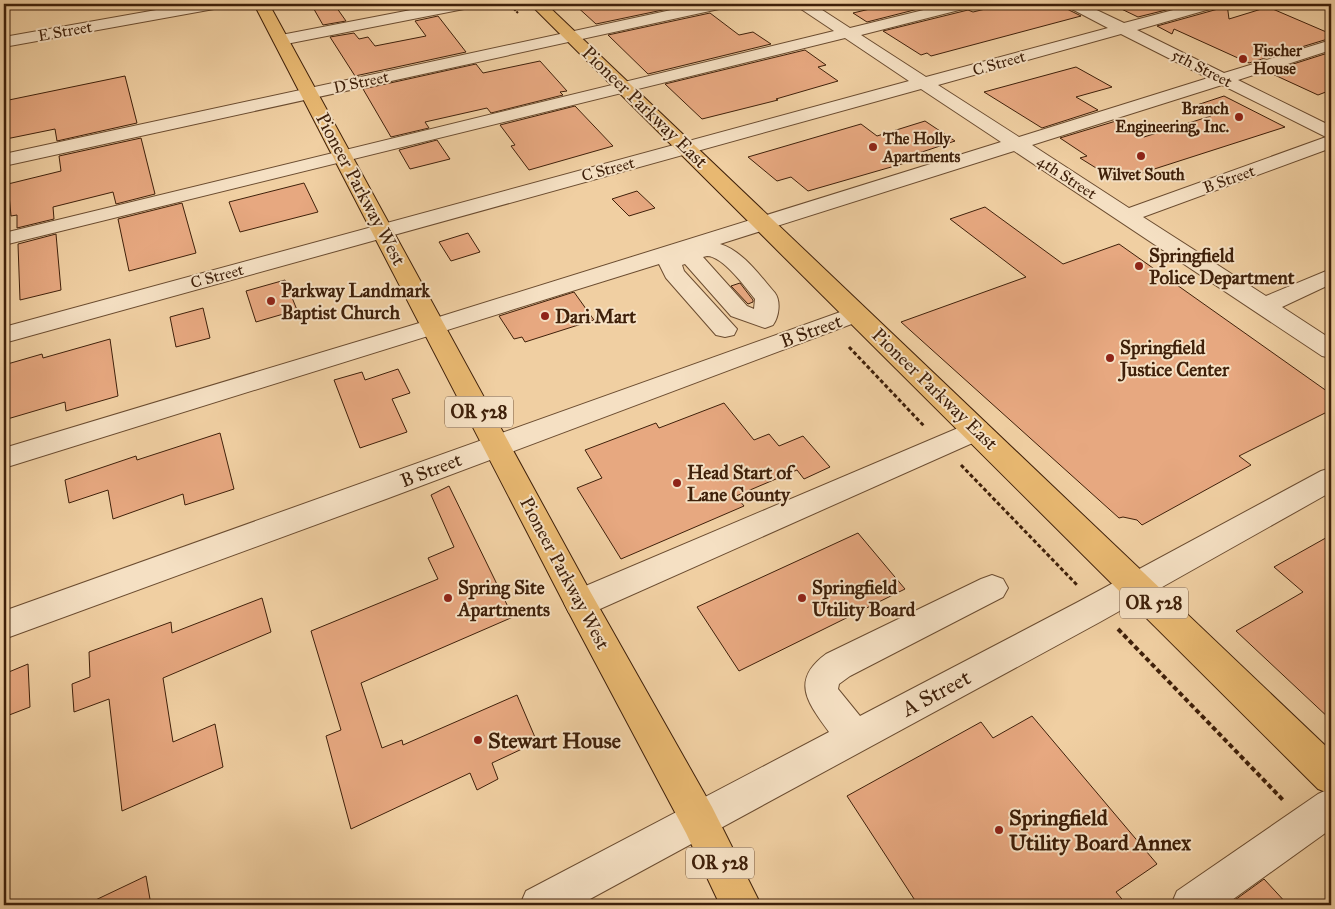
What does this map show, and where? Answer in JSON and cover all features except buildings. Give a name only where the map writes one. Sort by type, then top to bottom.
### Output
[{"type":"main road","name":"Pioneer Parkway West","points":[[261,4],[383,230],[580,604],[699,820],[741,905]]},
{"type":"main road","name":"Pioneer Parkway East","points":[[538,4],[1331,776]]},
{"type":"street","name":"E Street","points":[[4,42],[214,4]]},
{"type":"street","points":[[281,40],[464,4]]},
{"type":"street","name":"D Street","points":[[4,160],[719,4]]},
{"type":"street","name":"4th Street","points":[[803,4],[1331,350]]},
{"type":"street","points":[[4,239],[623,86],[966,4]]},
{"type":"street","name":"5th Street","points":[[1073,4],[1331,133]]},
{"type":"street","name":"C Street","points":[[4,335],[1212,4]]},
{"type":"street","points":[[4,458],[434,327],[1331,45]]},
{"type":"street","name":"B Street","points":[[1126,216],[1331,142]]},
{"type":"street","points":[[731,329],[712,329],[705,325],[660,273],[658,267],[661,264],[689,255],[739,311],[765,320]]},
{"type":"street","points":[[1264,306],[1331,276]]},
{"type":"street","name":"B Street","points":[[4,625],[857,314]]},
{"type":"street","points":[[580,604],[977,430]]},
{"type":"street","name":"A Street","points":[[540,905],[1136,586],[1331,479]]},
{"type":"street","points":[[854,737],[822,694],[820,686],[822,679],[838,665],[992,588]]},
{"type":"street","points":[[1192,905],[1331,807]]},
{"type":"place","name":"Fischer House","points":[[1243,59]]},
{"type":"place","name":"Branch Engineering, Inc.","points":[[1239,117]]},
{"type":"place","name":"The Holly Apartments","points":[[873,147]]},
{"type":"place","name":"Wilvet South","points":[[1141,156]]},
{"type":"place","name":"Springfield Police Department","points":[[1139,266]]},
{"type":"place","name":"Parkway Landmark Baptist Church","points":[[271,301]]},
{"type":"place","name":"Dari Mart","points":[[545,316]]},
{"type":"place","name":"Springfield Justice Center","points":[[1110,358]]},
{"type":"place","name":"Head Start of Lane County","points":[[677,483]]},
{"type":"place","name":"Spring Site Apartments","points":[[448,598]]},
{"type":"place","name":"Springfield Utility Board","points":[[802,598]]},
{"type":"place","name":"Stewart House","points":[[478,740]]},
{"type":"place","name":"Springfield Utility Board Annex","points":[[999,830]]}]
